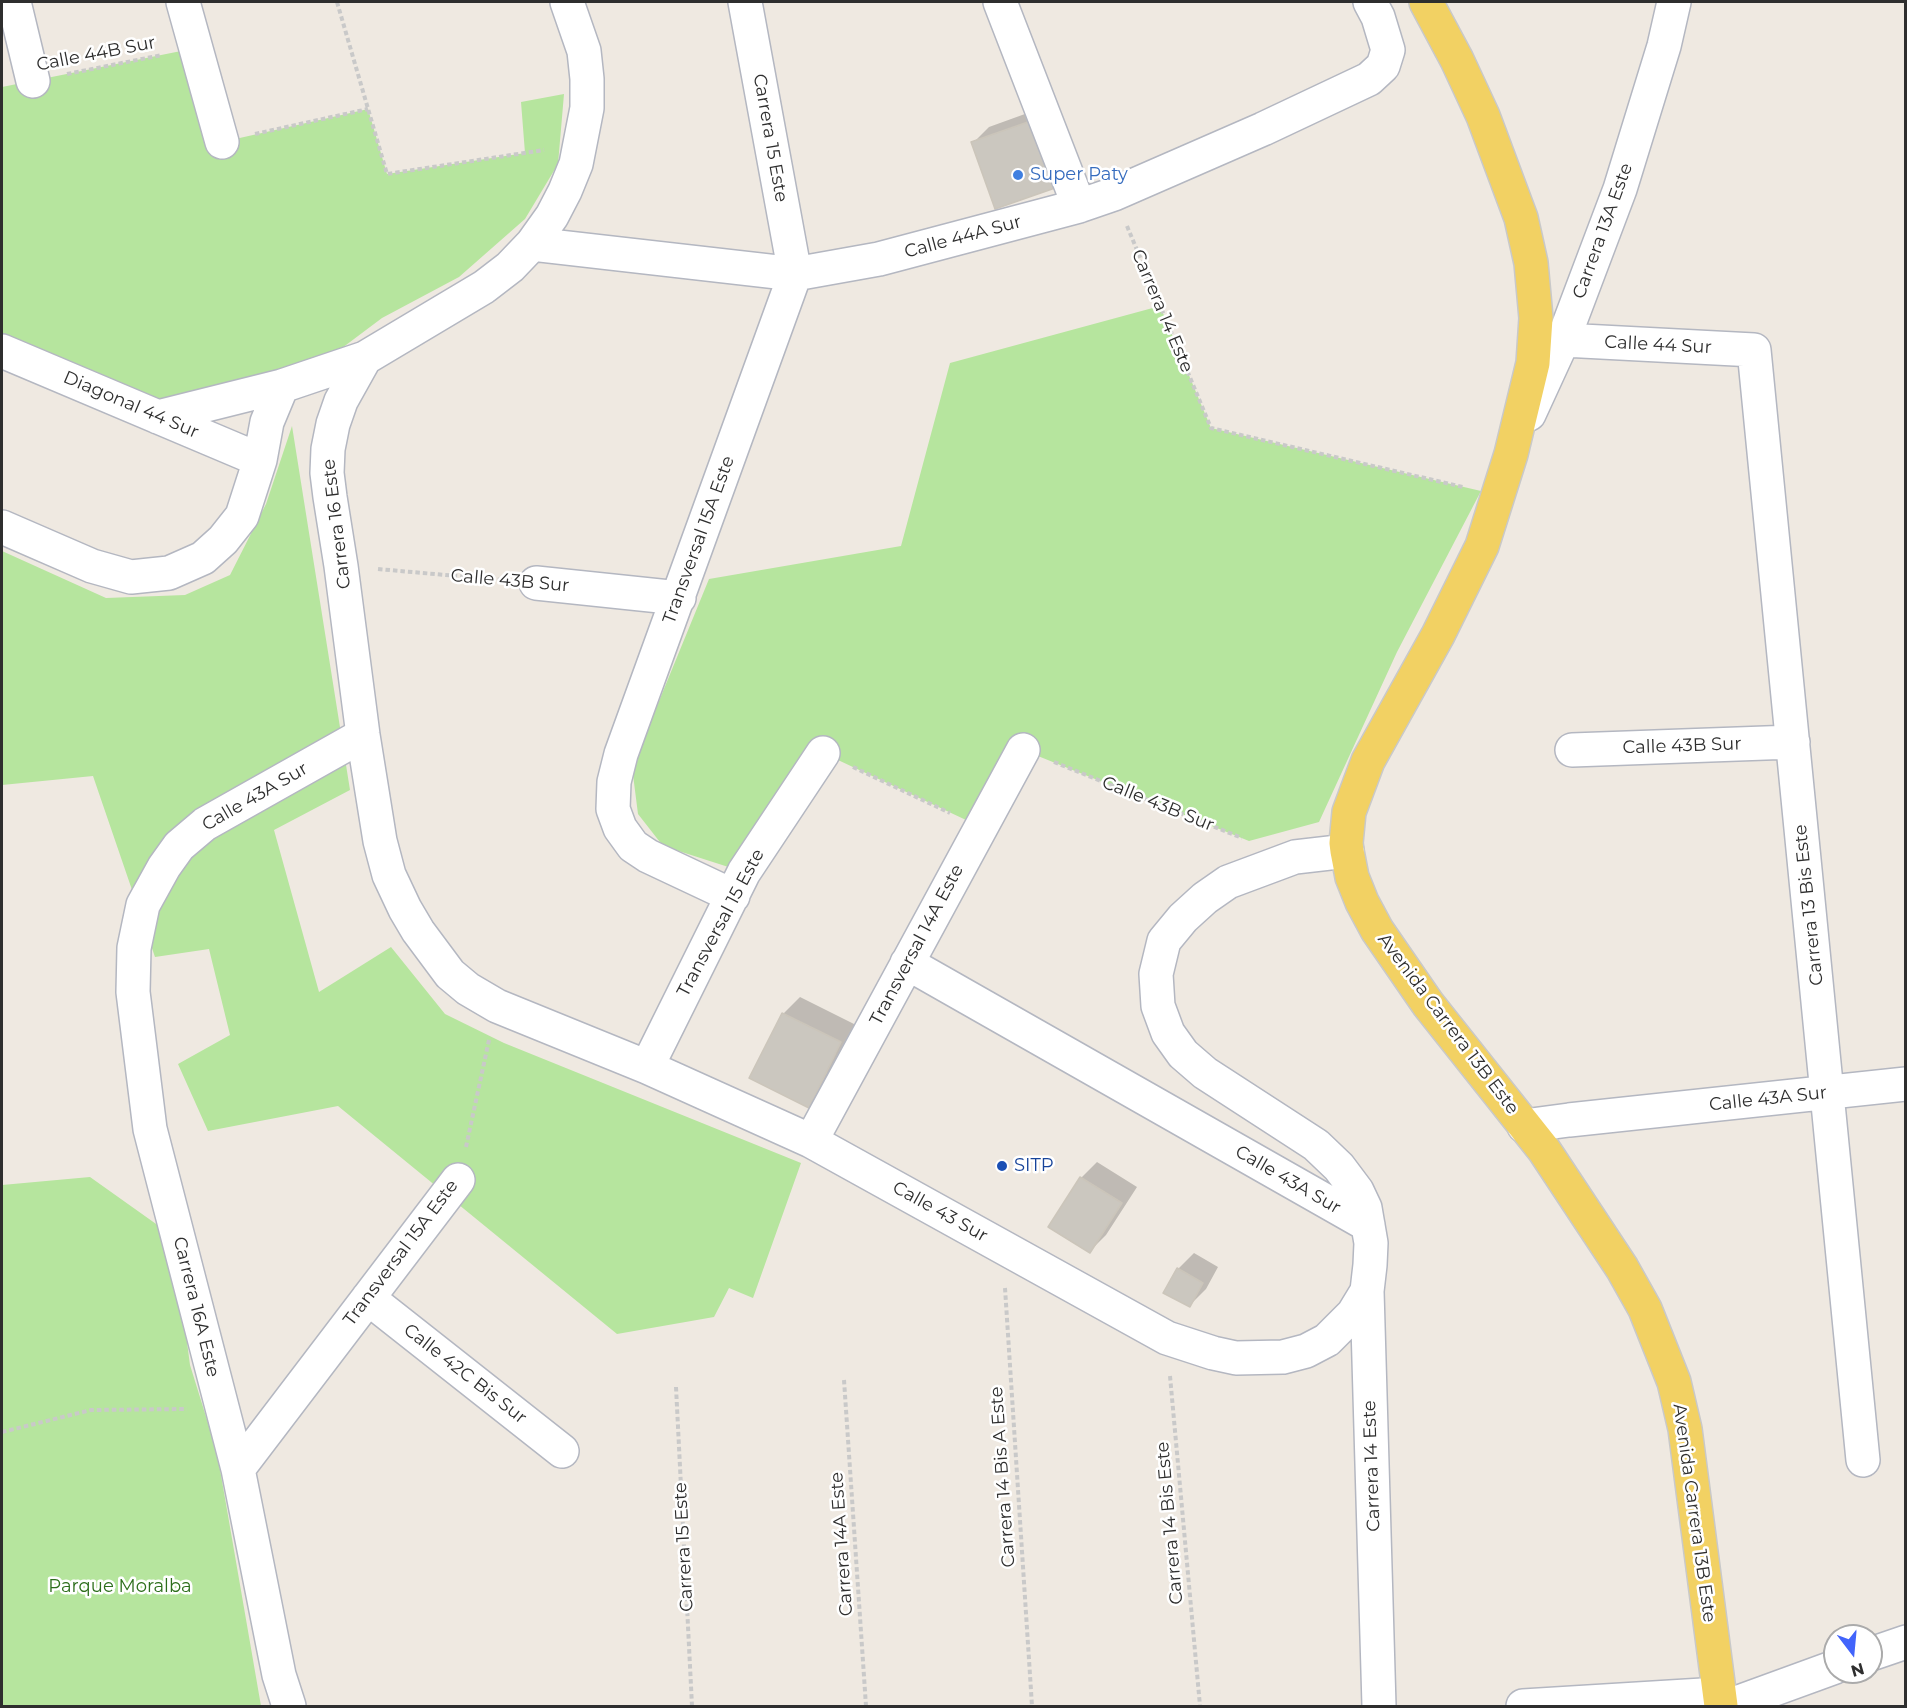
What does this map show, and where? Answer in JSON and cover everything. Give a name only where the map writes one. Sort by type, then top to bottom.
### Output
[{"type":"main road","name":"Avenida Carrera 13B Este","points":[[1426,2],[1483,116],[1521,218],[1531,263],[1536,318],[1533,363],[1500,495],[1482,546],[1460,592],[1364,769],[1349,812],[1347,851],[1352,877],[1377,930],[1428,1004],[1544,1150],[1622,1268],[1645,1309],[1674,1382],[1685,1429],[1723,1702]]},
{"type":"street","points":[[14,2],[33,81]]},
{"type":"street","points":[[183,2],[222,142]]},
{"type":"street","points":[[158,417],[282,386],[365,358],[484,287],[510,267],[532,244],[552,216],[565,191],[581,145],[587,108],[586,70],[584,51],[567,2]]},
{"type":"street","name":"Carrera 15 Este","points":[[745,2],[795,274]]},
{"type":"street","points":[[1000,2],[1079,206]]},
{"type":"street","name":"Calle 44A Sur","points":[[532,244],[795,274],[879,259],[1079,206],[1114,194],[1263,129],[1369,79],[1383,66],[1388,50],[1371,2]]},
{"type":"street","name":"Carrera 13A Este","points":[[1511,454],[1563,340],[1620,189],[1664,46],[1674,2]]},
{"type":"street","name":"Transversal 15A Este","points":[[733,896],[648,856],[633,846],[620,828],[613,809],[614,782],[621,754],[795,274]]},
{"type":"street","name":"Calle 44 Sur","points":[[1563,340],[1754,350]]},
{"type":"street","name":"Carrera 13 Bis Este","points":[[1754,350],[1863,1460]]},
{"type":"street","name":"Diagonal 44 Sur","points":[[2,351],[260,460]]},
{"type":"street","name":"Carrera 16 Este","points":[[365,358],[341,401],[333,424],[328,448],[328,481],[380,841],[389,875],[405,909],[432,953],[450,974],[468,989],[497,1006]]},
{"type":"street","points":[[2,527],[92,566],[131,577],[169,573],[203,558],[223,540],[242,516],[260,460],[267,422],[282,386]]},
{"type":"street","name":"Calle 43B Sur","points":[[536,583],[679,598]]},
{"type":"street","name":"Calle 43A Sur","points":[[143,905],[164,867],[179,846],[205,824],[363,735]]},
{"type":"street","name":"Calle 43B Sur","points":[[1572,750],[1793,742]]},
{"type":"street","name":"Transversal 14A Este","points":[[811,1141],[1023,750]]},
{"type":"street","name":"Transversal 15 Este","points":[[647,1067],[744,872],[823,753]]},
{"type":"street","name":"Calle 43A Sur","points":[[1347,851],[1295,857],[1228,882],[1205,898],[1183,918],[1164,941],[1156,974],[1158,1006],[1168,1033],[1183,1054],[1205,1073],[1316,1146],[1339,1167],[1357,1191],[1365,1208],[1368,1226]]},
{"type":"street","name":"Carrera 16A Este","points":[[143,905],[134,948],[134,992],[150,1129],[237,1469],[279,1675],[289,1707]]},
{"type":"street","name":"Calle 43A Sur","points":[[907,963],[1368,1226]]},
{"type":"street","name":"Calle 43 Sur","points":[[497,1006],[647,1067],[811,1141],[1167,1338],[1236,1358],[1283,1357],[1327,1340],[1353,1314],[1366,1291]]},
{"type":"street","name":"Calle 43A Sur","points":[[1524,1126],[1905,1084]]},
{"type":"street","name":"Transversal 15A Este","points":[[237,1469],[458,1180]]},
{"type":"street","name":"Carrera 14 Este","points":[[1368,1226],[1371,1254],[1366,1291],[1378,1707]]},
{"type":"street","name":"Calle 42C Bis Sur","points":[[368,1298],[562,1451]]},
{"type":"street","points":[[1883,1650],[1905,1642]]},
{"type":"street","points":[[1523,1707],[1723,1702],[1823,1671]]},
{"type":"path","points":[[337,2],[387,174],[581,145]]},
{"type":"path","name":"Calle 44B Sur","points":[[33,81],[195,48]]},
{"type":"path","points":[[222,142],[368,109]]},
{"type":"path","name":"Carrera 14 Este","points":[[1114,194],[1211,428],[1500,495]]},
{"type":"path","name":"Calle 43B Sur","points":[[341,566],[536,583]]},
{"type":"path","name":"Calle 43B Sur","points":[[1023,750],[1249,841],[1295,857]]},
{"type":"path","points":[[823,753],[981,827]]},
{"type":"path","name":"Transversal 15A Este","points":[[458,1180],[497,1006]]},
{"type":"path","name":"Carrera 14 Bis A Este","points":[[1002,1247],[1032,1707]]},
{"type":"path","name":"Carrera 14 Bis Este","points":[[1167,1338],[1200,1707]]},
{"type":"path","name":"Carrera 14A Este","points":[[844,1380],[866,1707]]},
{"type":"path","name":"Carrera 15 Este","points":[[676,1387],[692,1707]]},
{"type":"path","points":[[2,1432],[91,1410],[221,1408]]},
{"type":"green space","points":[[196,48],[222,142],[368,109],[387,174],[525,153],[521,102],[564,94],[558,164],[525,219],[459,277],[382,318],[314,369],[160,414],[2,339],[2,87]]},
{"type":"green space","points":[[1160,306],[1211,428],[1481,491],[1397,652],[1319,822],[1249,841],[1023,750],[981,827],[823,753],[744,872],[663,846],[638,814],[632,767],[709,579],[901,546],[950,363]]},
{"type":"green space","points":[[292,426],[350,790],[274,830],[319,992],[391,947],[445,1014],[504,1043],[801,1163],[753,1298],[729,1288],[714,1317],[617,1334],[338,1106],[208,1131],[178,1064],[230,1035],[209,949],[155,957],[93,776],[2,785],[2,551],[106,598],[185,595],[230,575],[266,504]]},
{"type":"green space","name":"Parque Moralba","points":[[90,1177],[173,1236],[190,1365],[217,1452],[261,1706],[2,1706],[2,1185]]},
{"type":"building","points":[[1031,121],[1055,188],[995,209],[971,142]]},
{"type":"building","points":[[782,1013],[841,1042],[809,1108],[749,1078]]},
{"type":"building","points":[[1080,1177],[1122,1203],[1090,1253],[1048,1227]]},
{"type":"building","points":[[1177,1268],[1203,1283],[1190,1307],[1163,1293]]},
{"type":"place","name":"Super Paty","points":[[1018,175]]},
{"type":"place","name":"SITP","points":[[1002,1166]]}]
